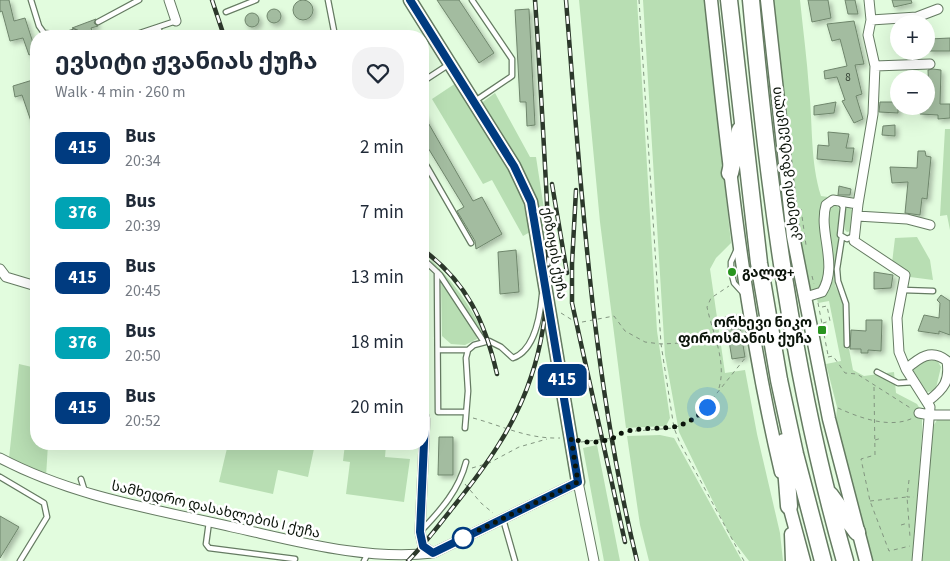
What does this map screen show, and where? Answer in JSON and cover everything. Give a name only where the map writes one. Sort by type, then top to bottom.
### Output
[{"type":"highway","points":[[729,0],[759,263],[779,380],[795,454],[822,561]]},
{"type":"highway","name":"კახეთის გზატკეცილი","points":[[750,0],[785,281],[799,363],[825,489],[845,561]]},
{"type":"highway","points":[[730,173],[742,120]]},
{"type":"highway","points":[[779,380],[790,510]]},
{"type":"highway","points":[[825,489],[857,532]]},
{"type":"street","points":[[168,0],[176,21]]},
{"type":"street","name":"ქიზიყის ქუჩა","points":[[410,0],[451,63],[523,182],[531,202],[578,482],[594,561]]},
{"type":"street","points":[[711,0],[746,297],[770,428],[804,561]]},
{"type":"street","name":"კახეთის გზატკეცილი","points":[[767,0],[791,226],[829,419],[866,561]]},
{"type":"street","points":[[869,0],[871,20],[868,35],[875,66],[873,114],[854,236],[857,244],[903,271],[906,280],[898,318],[898,348],[906,369],[928,401],[930,415],[917,561]]},
{"type":"street","points":[[871,20],[917,17],[938,10]]},
{"type":"street","points":[[875,66],[930,64]]},
{"type":"street","points":[[806,297],[819,294],[826,286],[829,274],[824,210],[828,202],[838,200],[858,204]]},
{"type":"street","points":[[856,216],[907,220],[930,224]]},
{"type":"street","points":[[1,274],[30,284]]},
{"type":"street","points":[[906,369],[928,354],[936,354],[947,361],[950,377],[947,384],[943,390],[928,401]]},
{"type":"street","points":[[920,413],[950,415]]},
{"type":"street","points":[[424,450],[420,532],[423,546],[434,557],[501,519],[578,482]]},
{"type":"street","name":"სამხედრო დასახლების I ქუჩა","points":[[0,458],[46,480],[85,492],[366,558],[434,557]]},
{"type":"street","points":[[790,510],[792,561]]},
{"type":"lane","points":[[31,0],[42,30]]},
{"type":"lane","points":[[98,22],[139,0]]},
{"type":"lane","points":[[226,12],[256,0]]},
{"type":"lane","points":[[328,0],[334,30]]},
{"type":"lane","points":[[472,0],[512,59],[514,71],[512,76],[474,101]]},
{"type":"lane","points":[[149,30],[176,21]]},
{"type":"lane","points":[[429,77],[451,63]]},
{"type":"lane","points":[[429,170],[471,243]]},
{"type":"lane","points":[[838,200],[843,207],[840,230],[842,237],[837,269],[838,280],[846,304],[847,345]]},
{"type":"lane","points":[[842,237],[854,236]]},
{"type":"lane","points":[[739,245],[731,262],[732,272],[734,283],[746,297]]},
{"type":"lane","points":[[429,265],[437,272],[484,342]]},
{"type":"lane","points":[[437,272],[438,412],[465,414]]},
{"type":"lane","points":[[438,350],[468,350],[484,342],[494,342],[513,358],[522,355],[529,348],[541,311],[544,272]]},
{"type":"lane","points":[[903,290],[933,291]]},
{"type":"lane","points":[[464,428],[468,391],[466,358],[468,350]]},
{"type":"lane","points":[[876,372],[898,383],[915,382]]},
{"type":"lane","points":[[420,532],[442,509],[460,480],[466,462]]},
{"type":"lane","points":[[0,477],[44,502],[47,509],[47,517],[20,561]]},
{"type":"lane","points":[[81,478],[85,492]]},
{"type":"lane","points":[[501,519],[515,561]]},
{"type":"lane","points":[[209,522],[206,544],[209,548],[295,559]]},
{"type":"path","points":[[639,0],[661,344],[674,428],[693,469],[744,561]]},
{"type":"path","points":[[718,389],[721,373],[717,341],[707,307],[712,298],[734,283]]},
{"type":"path","points":[[822,307],[827,306],[830,321],[823,323]]},
{"type":"path","points":[[551,315],[559,312],[577,323],[614,316],[626,331],[645,342],[661,344],[717,341],[743,334]]},
{"type":"path","points":[[732,326],[733,336]]},
{"type":"path","points":[[465,414],[508,431],[547,438],[571,438],[584,443],[613,438],[623,432],[674,428],[697,418],[718,389],[747,356]]},
{"type":"path","points":[[828,357],[832,356],[845,373],[856,374],[874,387],[920,413],[912,419],[886,423],[837,407]]},
{"type":"path","points":[[874,387],[875,455],[860,459],[870,500],[889,551],[910,546]]},
{"type":"path","points":[[464,471],[489,463],[519,447],[547,438]]},
{"type":"path","points":[[874,440],[882,438]]},
{"type":"path","points":[[460,480],[501,519]]},
{"type":"path","points":[[909,480],[907,497],[910,538]]},
{"type":"path","points":[[870,500],[879,501],[907,497],[922,498]]},
{"type":"path","points":[[901,524],[908,522]]},
{"type":"green space","points":[[579,0],[637,0],[657,331],[670,418],[666,426],[626,428],[600,222]]},
{"type":"green space","points":[[643,0],[705,0],[731,243],[716,258],[710,269],[725,373],[745,370],[757,434],[780,533],[783,561],[749,561],[730,536],[679,432],[665,355]]},
{"type":"green space","points":[[771,0],[800,0],[815,170],[821,196],[828,197],[824,202],[825,258],[822,280],[818,291],[807,294],[795,221]]},
{"type":"green space","points":[[456,83],[509,168],[523,197],[530,232],[523,236],[492,180],[483,184],[432,99]]},
{"type":"green space","points":[[495,93],[530,157],[536,157],[544,209],[546,246],[532,187],[480,104]]},
{"type":"green space","points":[[945,129],[950,129],[950,230],[947,215],[940,216]]},
{"type":"green space","points":[[834,204],[839,208],[839,243],[834,269],[835,285],[844,306],[845,349],[849,349],[853,370],[864,376],[894,372],[896,393],[917,404],[922,412],[913,561],[873,561],[836,419],[837,407],[826,364],[841,361],[829,301],[818,303],[817,299],[827,286],[827,210]]},
{"type":"green space","points":[[849,206],[852,210],[851,231],[847,232],[845,230],[845,209]]},
{"type":"green space","points":[[917,237],[930,260],[933,280],[910,277],[904,269],[892,263],[895,238]]},
{"type":"green space","points":[[429,258],[429,258],[460,293],[484,335]]},
{"type":"green space","points":[[441,282],[476,334],[477,339],[465,345],[451,344],[442,336]]},
{"type":"green space","points":[[937,360],[941,367],[936,388],[934,391],[927,392],[913,370],[919,362]]},
{"type":"green space","points":[[19,364],[30,367],[30,450],[48,450],[46,477],[9,458]]},
{"type":"green space","points":[[950,418],[950,561],[922,561],[932,428],[937,420]]},
{"type":"green space","points":[[660,435],[674,438],[742,561],[649,561],[640,525],[627,436]]},
{"type":"green space","points":[[597,445],[620,561],[604,561],[583,448]]},
{"type":"green space","points":[[227,450],[314,450],[308,477],[278,470],[273,494],[219,482]]},
{"type":"green space","points":[[344,450],[386,450],[385,457],[410,459],[404,502],[346,494],[350,462],[343,461]]},
{"type":"building","points":[[0,0],[9,0],[14,21],[25,18],[30,33],[30,55],[23,38],[10,41],[2,11],[0,12]]},
{"type":"building","points":[[303,0],[310,3],[313,10],[310,17],[303,20],[296,17],[293,10],[296,3]]},
{"type":"building","points":[[437,0],[459,0],[494,53],[479,63]]},
{"type":"building","points":[[808,0],[828,0],[831,18],[812,22]]},
{"type":"building","points":[[845,0],[855,0],[858,14],[848,14]]},
{"type":"building","points":[[892,0],[911,0],[912,3],[894,7]]},
{"type":"building","points":[[274,9],[279,11],[281,16],[279,21],[274,23],[269,21],[267,16],[269,11]]},
{"type":"building","points":[[529,9],[535,125],[527,126],[526,102],[520,102],[515,10]]},
{"type":"building","points":[[252,13],[257,15],[259,20],[257,25],[252,27],[247,25],[245,20],[247,15]]},
{"type":"building","points":[[96,19],[94,23],[98,26],[91,28],[92,30],[72,28]]},
{"type":"building","points":[[854,21],[864,64],[855,65],[862,94],[856,96],[863,119],[854,123],[842,101],[845,100],[837,77],[825,79],[824,71],[847,66],[840,39],[832,41],[827,24]]},
{"type":"building","points":[[950,38],[950,51],[935,51],[935,39]]},
{"type":"building","points":[[933,69],[941,70],[940,104],[950,104],[950,118],[938,119],[938,115],[935,115],[935,70],[928,70]]},
{"type":"building","points":[[30,81],[30,118],[22,95],[15,97],[13,86]]},
{"type":"building","points":[[836,102],[834,113],[814,115],[814,106]]},
{"type":"building","points":[[880,102],[890,102],[890,113],[879,112]]},
{"type":"building","points":[[429,124],[473,201],[482,197],[502,234],[476,249],[475,241],[457,211],[464,207],[429,150]]},
{"type":"building","points":[[895,125],[895,136],[882,135],[883,126]]},
{"type":"building","points":[[828,132],[849,134],[846,148],[854,148],[852,162],[817,159],[818,145],[829,146]]},
{"type":"building","points":[[918,151],[925,151],[926,156],[931,157],[927,199],[922,198],[920,215],[905,213],[908,182],[892,183],[890,167],[917,168]]},
{"type":"building","points":[[839,186],[851,189],[850,195],[838,195]]},
{"type":"building","points":[[516,250],[519,292],[500,294],[498,252]]},
{"type":"building","points":[[874,272],[893,275],[891,288],[874,289]]},
{"type":"building","points":[[941,295],[950,301],[950,335],[939,331],[939,334],[918,331],[924,315],[939,318],[940,303],[937,300]]},
{"type":"building","points":[[738,315],[745,357],[732,359],[725,317]]},
{"type":"building","points":[[866,320],[882,320],[881,351],[868,350],[868,353],[861,353],[861,349],[850,349],[851,330],[866,331]]},
{"type":"building","points":[[439,437],[453,437],[453,475],[438,475]]},
{"type":"building","points":[[0,516],[19,527],[0,558]]},
{"type":"railway","points":[[212,0],[222,30]]},
{"type":"railway","points":[[408,561],[466,491],[499,445],[517,412],[531,377],[538,352],[547,299],[548,246],[535,0]]},
{"type":"railway","points":[[566,0],[590,282],[609,423],[637,561]]},
{"type":"railway","points":[[552,184],[567,273]]},
{"type":"railway","points":[[576,190],[572,303],[625,542]]},
{"type":"railway","points":[[429,255],[451,275],[472,304],[487,337],[497,374]]},
{"type":"bus line","name":"415","points":[[410,0],[514,166],[531,202],[578,482],[433,553],[423,546],[420,532],[423,450]]},
{"type":"place","name":"გალფ+","points":[[732,272]]},
{"type":"place","name":"ორხევი ნიკო ფიროსმანის ქუჩა","points":[[822,330]]},
{"type":"route","points":[[463,538],[578,482],[571,438],[584,443],[613,438],[623,432],[674,428],[697,418],[707,407]]}]
